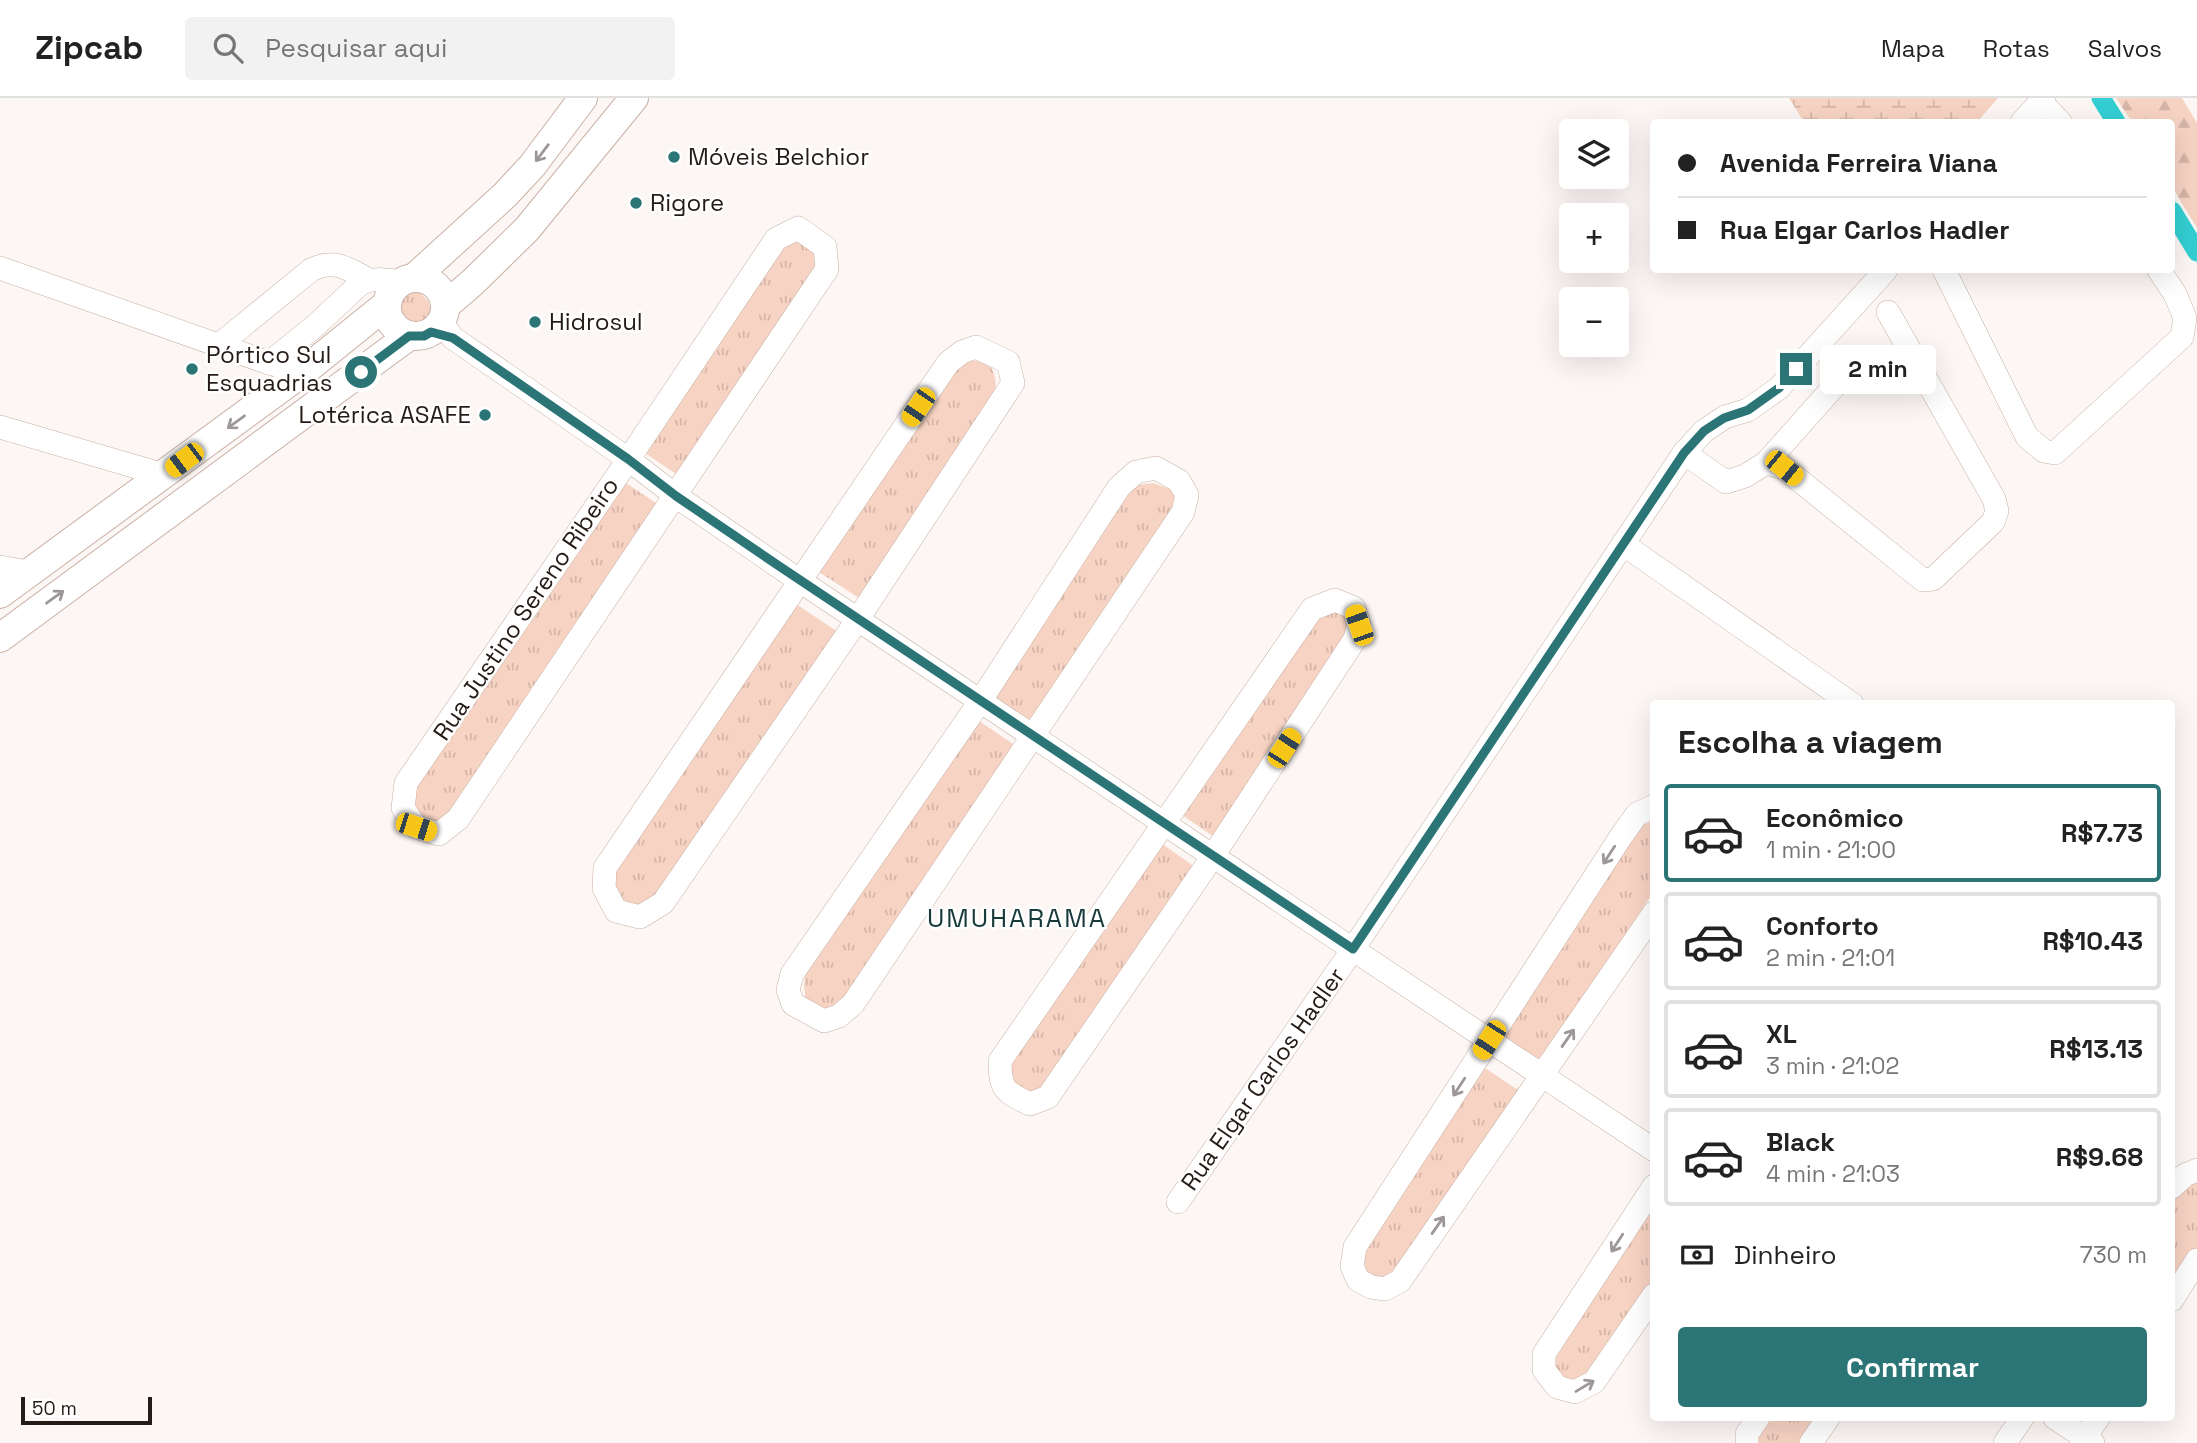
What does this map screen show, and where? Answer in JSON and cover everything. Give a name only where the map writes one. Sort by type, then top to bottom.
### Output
[{"type":"main road","points":[[0,594],[309,368],[505,195],[523,176],[583,98]]},
{"type":"main road","points":[[0,638],[436,327],[473,282],[527,229],[634,98]]},
{"type":"main road","points":[[400,288],[432,283],[439,289],[436,327]]},
{"type":"main road","points":[[400,288],[389,321],[401,333],[436,327]]},
{"type":"street","points":[[2025,119],[2043,100],[2058,119]]},
{"type":"street","name":"Rua Justino Sereno Ribeiro","points":[[798,228],[825,247],[827,269],[458,819],[439,834],[416,827],[403,808],[406,783],[628,459],[776,239],[798,228]]},
{"type":"street","points":[[219,345],[320,265],[338,264],[369,280]]},
{"type":"street","points":[[0,268],[270,363],[309,368],[315,326]]},
{"type":"street","name":"Rua Elgar Carlos Hadler","points":[[1178,1202],[1353,949],[1684,453],[1714,424],[1748,410],[1779,388],[1883,273]]},
{"type":"street","points":[[1945,273],[2027,437],[2044,450],[2055,453],[2182,337],[2185,318],[2175,294],[2161,273]]},
{"type":"street","points":[[270,363],[356,288],[369,280],[384,279],[400,288]]},
{"type":"street","points":[[1766,463],[1784,468],[1923,580],[1933,579],[1993,522],[1997,511],[1994,499],[1888,312]]},
{"type":"street","points":[[436,327],[800,580],[1650,1147]]},
{"type":"street","points":[[976,346],[1008,362],[1013,383],[858,619],[663,903],[640,916],[616,911],[604,888],[605,867],[800,580],[948,363],[962,352],[976,346]]},
{"type":"street","points":[[1684,453],[1726,482],[1745,477],[1766,463],[1838,382]]},
{"type":"street","points":[[0,427],[164,475]]},
{"type":"street","points":[[1156,467],[1178,481],[1186,495],[1183,512],[853,1004],[839,1016],[824,1021],[793,1004],[788,990],[792,974],[981,700],[1119,487],[1136,472],[1156,467]]},
{"type":"street","points":[[1623,544],[1846,700]]},
{"type":"street","points":[[0,567],[28,572]]},
{"type":"street","points":[[1335,600],[1354,608],[1359,625],[1355,639],[1213,856],[1048,1097],[1030,1104],[1008,1093],[1000,1077],[1000,1061],[1164,823],[1312,609],[1335,600]]},
{"type":"street","points":[[1650,808],[1637,814],[1620,838],[1355,1247],[1352,1266],[1358,1280],[1371,1287],[1385,1289],[1400,1281],[1650,919]]},
{"type":"street","points":[[2175,1184],[2185,1175],[2197,1170]]},
{"type":"street","points":[[1650,1192],[1545,1354],[1544,1370],[1557,1387],[1575,1392],[1594,1382],[1650,1301]]},
{"type":"street","points":[[2175,1295],[2197,1260]]},
{"type":"street","points":[[1747,1443],[1747,1434],[1756,1421]]},
{"type":"street","points":[[1811,1443],[1826,1421]]},
{"type":"street","points":[[2005,1443],[2020,1421]]},
{"type":"street","points":[[2059,1421],[2086,1441],[2096,1421]]},
{"type":"green space","points":[[1789,98],[1998,98],[1980,119],[1802,119]]},
{"type":"green space","points":[[2116,98],[2182,98],[2197,123],[2197,228],[2175,192],[2175,119],[2130,119]]},
{"type":"green space","points":[[796,240],[817,253],[818,270],[679,476],[642,451],[780,245]]},
{"type":"green space","points":[[407,291],[419,292],[429,302],[431,316],[423,325],[410,325],[400,315],[399,301]]},
{"type":"green space","points":[[971,360],[984,363],[992,369],[996,392],[859,598],[819,572],[955,368]]},
{"type":"green space","points":[[620,479],[659,505],[454,815],[435,824],[420,822],[413,807],[416,786]]},
{"type":"green space","points":[[1153,483],[1174,491],[1176,514],[1034,727],[993,699],[1129,494],[1138,485]]},
{"type":"green space","points":[[796,604],[838,632],[658,897],[639,910],[621,902],[614,880],[617,869]]},
{"type":"green space","points":[[1334,606],[1353,624],[1217,839],[1182,815],[1315,614]]},
{"type":"green space","points":[[979,721],[1019,748],[847,1000],[823,1011],[806,1004],[805,976]]},
{"type":"green space","points":[[1650,822],[1650,897],[1541,1061],[1502,1035],[1642,825]]},
{"type":"green space","points":[[1158,841],[1195,867],[1043,1091],[1028,1097],[1013,1089],[1011,1059]]},
{"type":"green space","points":[[1485,1068],[1521,1092],[1399,1274],[1380,1282],[1368,1275],[1363,1260],[1364,1246]]},
{"type":"green space","points":[[2197,1180],[2197,1248],[2175,1283],[2175,1196],[2182,1185]]},
{"type":"green space","points":[[1650,1210],[1650,1288],[1591,1376],[1575,1385],[1561,1380],[1552,1356]]},
{"type":"green space","points":[[1766,1421],[1817,1421],[1801,1443],[1758,1443],[1757,1433]]},
{"type":"waterway","points":[[2101,98],[2114,119]]},
{"type":"waterway","points":[[2175,216],[2197,252]]},
{"type":"place","name":"Móveis Belchior","points":[[674,157]]},
{"type":"place","name":"Rigore","points":[[636,203]]},
{"type":"place","name":"Hidrosul","points":[[535,322]]},
{"type":"place","name":"Pórtico Sul Esquadrias","points":[[192,369]]},
{"type":"place","name":"Lotérica ASAFE","points":[[485,415]]},
{"type":"district","name":"UMUHARAMA","points":[[1017,918]]},
{"type":"route","points":[[361,372],[409,336],[424,336],[431,332],[453,338],[779,566],[1353,949],[1684,453],[1704,431],[1724,418],[1748,410],[1779,388],[1796,369]]}]
